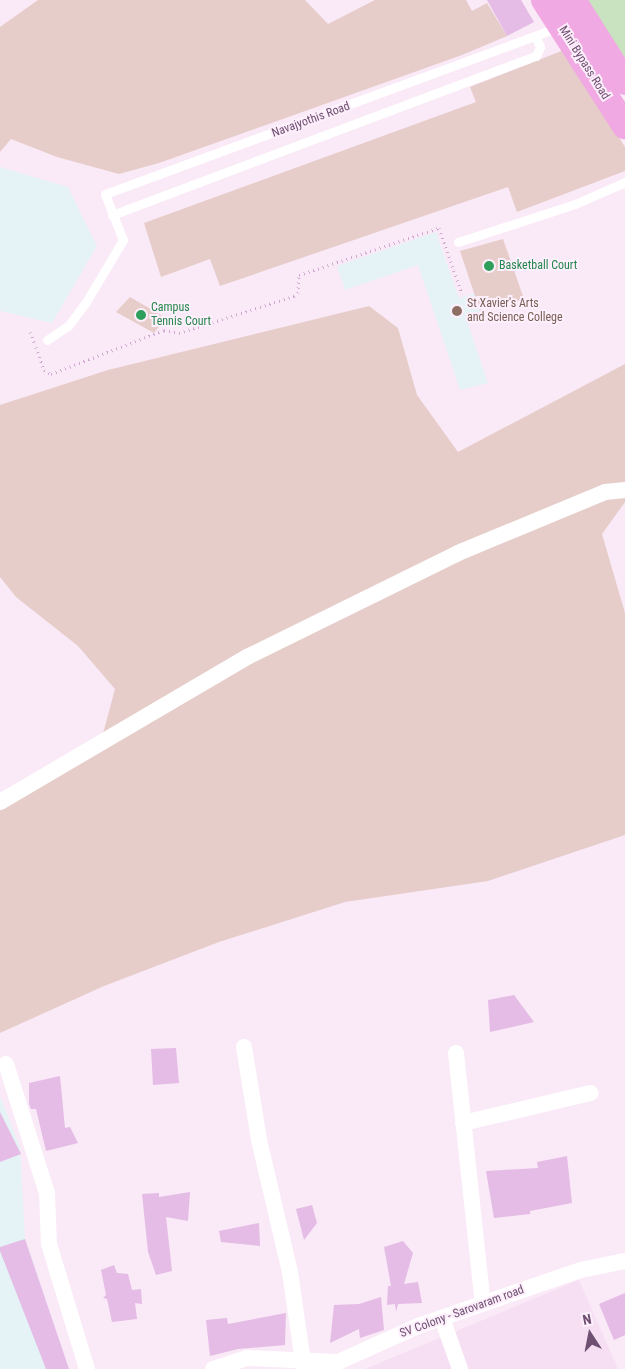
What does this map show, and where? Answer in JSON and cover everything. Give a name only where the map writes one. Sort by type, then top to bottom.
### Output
[{"type":"main road","name":"Mini Bypass Road","points":[[544,0],[625,126]]},
{"type":"main road","name":"Mini Bypass Road","points":[[573,0],[625,82]]},
{"type":"street","points":[[0,802],[265,648],[458,553],[605,492],[625,490]]},
{"type":"street","points":[[244,1047],[259,1140],[290,1272],[303,1365]]},
{"type":"street","points":[[456,1053],[483,1304]]},
{"type":"street","points":[[6,1064],[47,1193],[49,1244],[87,1369]]},
{"type":"street","points":[[463,1123],[592,1093]]},
{"type":"street","name":"SV Colony - Sarovaram road","points":[[213,1369],[247,1358],[303,1365],[338,1362],[442,1318],[581,1270],[625,1261]]},
{"type":"street","points":[[442,1318],[460,1369]]},
{"type":"lane","name":"Navajyothis Road","points":[[47,340],[68,326],[86,302],[123,240],[105,194],[560,26]]},
{"type":"lane","name":"Navajyothis Road","points":[[112,215],[536,56],[540,47],[536,36]]},
{"type":"lane","points":[[458,242],[575,204],[625,182]]},
{"type":"path","points":[[30,332],[44,370],[51,374],[164,330],[179,333],[294,296],[298,293],[299,275],[439,228],[462,294]]},
{"type":"shaded area","points":[[38,0],[305,0],[328,24],[375,0],[466,0],[472,11],[487,3],[507,36],[462,55],[159,163],[119,174],[57,157],[11,139],[0,152],[0,27]]},
{"type":"shaded area","points":[[586,0],[625,0],[625,62]]},
{"type":"shaded area","points":[[564,50],[625,147],[625,171],[517,212],[508,187],[220,286],[210,259],[161,277],[144,223],[476,102],[470,87]]},
{"type":"shaded area","points":[[0,167],[68,187],[97,246],[52,323],[0,311]]},
{"type":"shaded area","name":"St Xavier's Arts and Science College","points":[[436,232],[459,298],[476,293],[482,311],[465,315],[488,383],[460,390],[418,265],[345,290],[337,266]]},
{"type":"shaded area","name":"Basketball Court","points":[[503,239],[524,299],[480,311],[460,251]]},
{"type":"shaded area","name":"Campus Tennis Court","points":[[130,297],[166,318],[154,333],[116,312]]},
{"type":"shaded area","points":[[369,306],[398,328],[417,395],[458,452],[625,364],[625,502],[602,534],[625,613],[625,835],[488,881],[345,902],[219,942],[104,986],[0,1033],[0,802],[101,741],[115,689],[78,646],[16,597],[0,577],[0,405],[108,370]]},
{"type":"shaded area","points":[[0,1096],[20,1147],[25,1239],[69,1369],[0,1369]]},
{"type":"shaded area","points":[[579,1280],[618,1369],[365,1369]]},
{"type":"building","points":[[487,0],[521,0],[534,22],[507,36]]},
{"type":"building","points":[[514,995],[534,1022],[490,1032],[488,1000]]},
{"type":"building","points":[[176,1048],[179,1083],[153,1085],[151,1049]]},
{"type":"building","points":[[60,1076],[65,1128],[70,1127],[78,1143],[46,1151],[36,1109],[31,1109],[29,1104],[29,1083]]},
{"type":"building","points":[[0,1112],[21,1154],[0,1162]]},
{"type":"building","points":[[567,1156],[572,1203],[530,1211],[530,1214],[494,1218],[486,1171],[538,1168],[537,1162]]},
{"type":"building","points":[[190,1192],[188,1221],[166,1217],[172,1271],[156,1275],[148,1252],[142,1194],[159,1193],[159,1197]]},
{"type":"building","points":[[312,1205],[317,1223],[304,1240],[296,1209]]},
{"type":"building","points":[[259,1223],[260,1246],[221,1242],[219,1231]]},
{"type":"building","points":[[25,1239],[69,1369],[46,1369],[0,1251],[0,1247]]},
{"type":"building","points":[[403,1241],[413,1253],[404,1284],[418,1282],[422,1303],[398,1304],[396,1312],[395,1304],[387,1305],[388,1286],[391,1286],[384,1247]]},
{"type":"building","points":[[114,1265],[117,1273],[128,1274],[132,1290],[141,1289],[142,1304],[135,1303],[137,1319],[112,1322],[107,1299],[103,1298],[106,1295],[101,1270]]},
{"type":"building","points":[[625,1293],[625,1335],[614,1340],[599,1304]]},
{"type":"building","points":[[381,1297],[384,1330],[360,1338],[359,1329],[330,1343],[334,1305],[359,1304]]},
{"type":"building","points":[[286,1313],[285,1345],[238,1349],[210,1356],[206,1320],[227,1318],[228,1324]]},
{"type":"place","name":"Basketball Court","points":[[489,266]]},
{"type":"place","name":"St Xavier's Arts and Science College","points":[[457,311]]},
{"type":"place","name":"Campus Tennis Court","points":[[141,315]]}]
